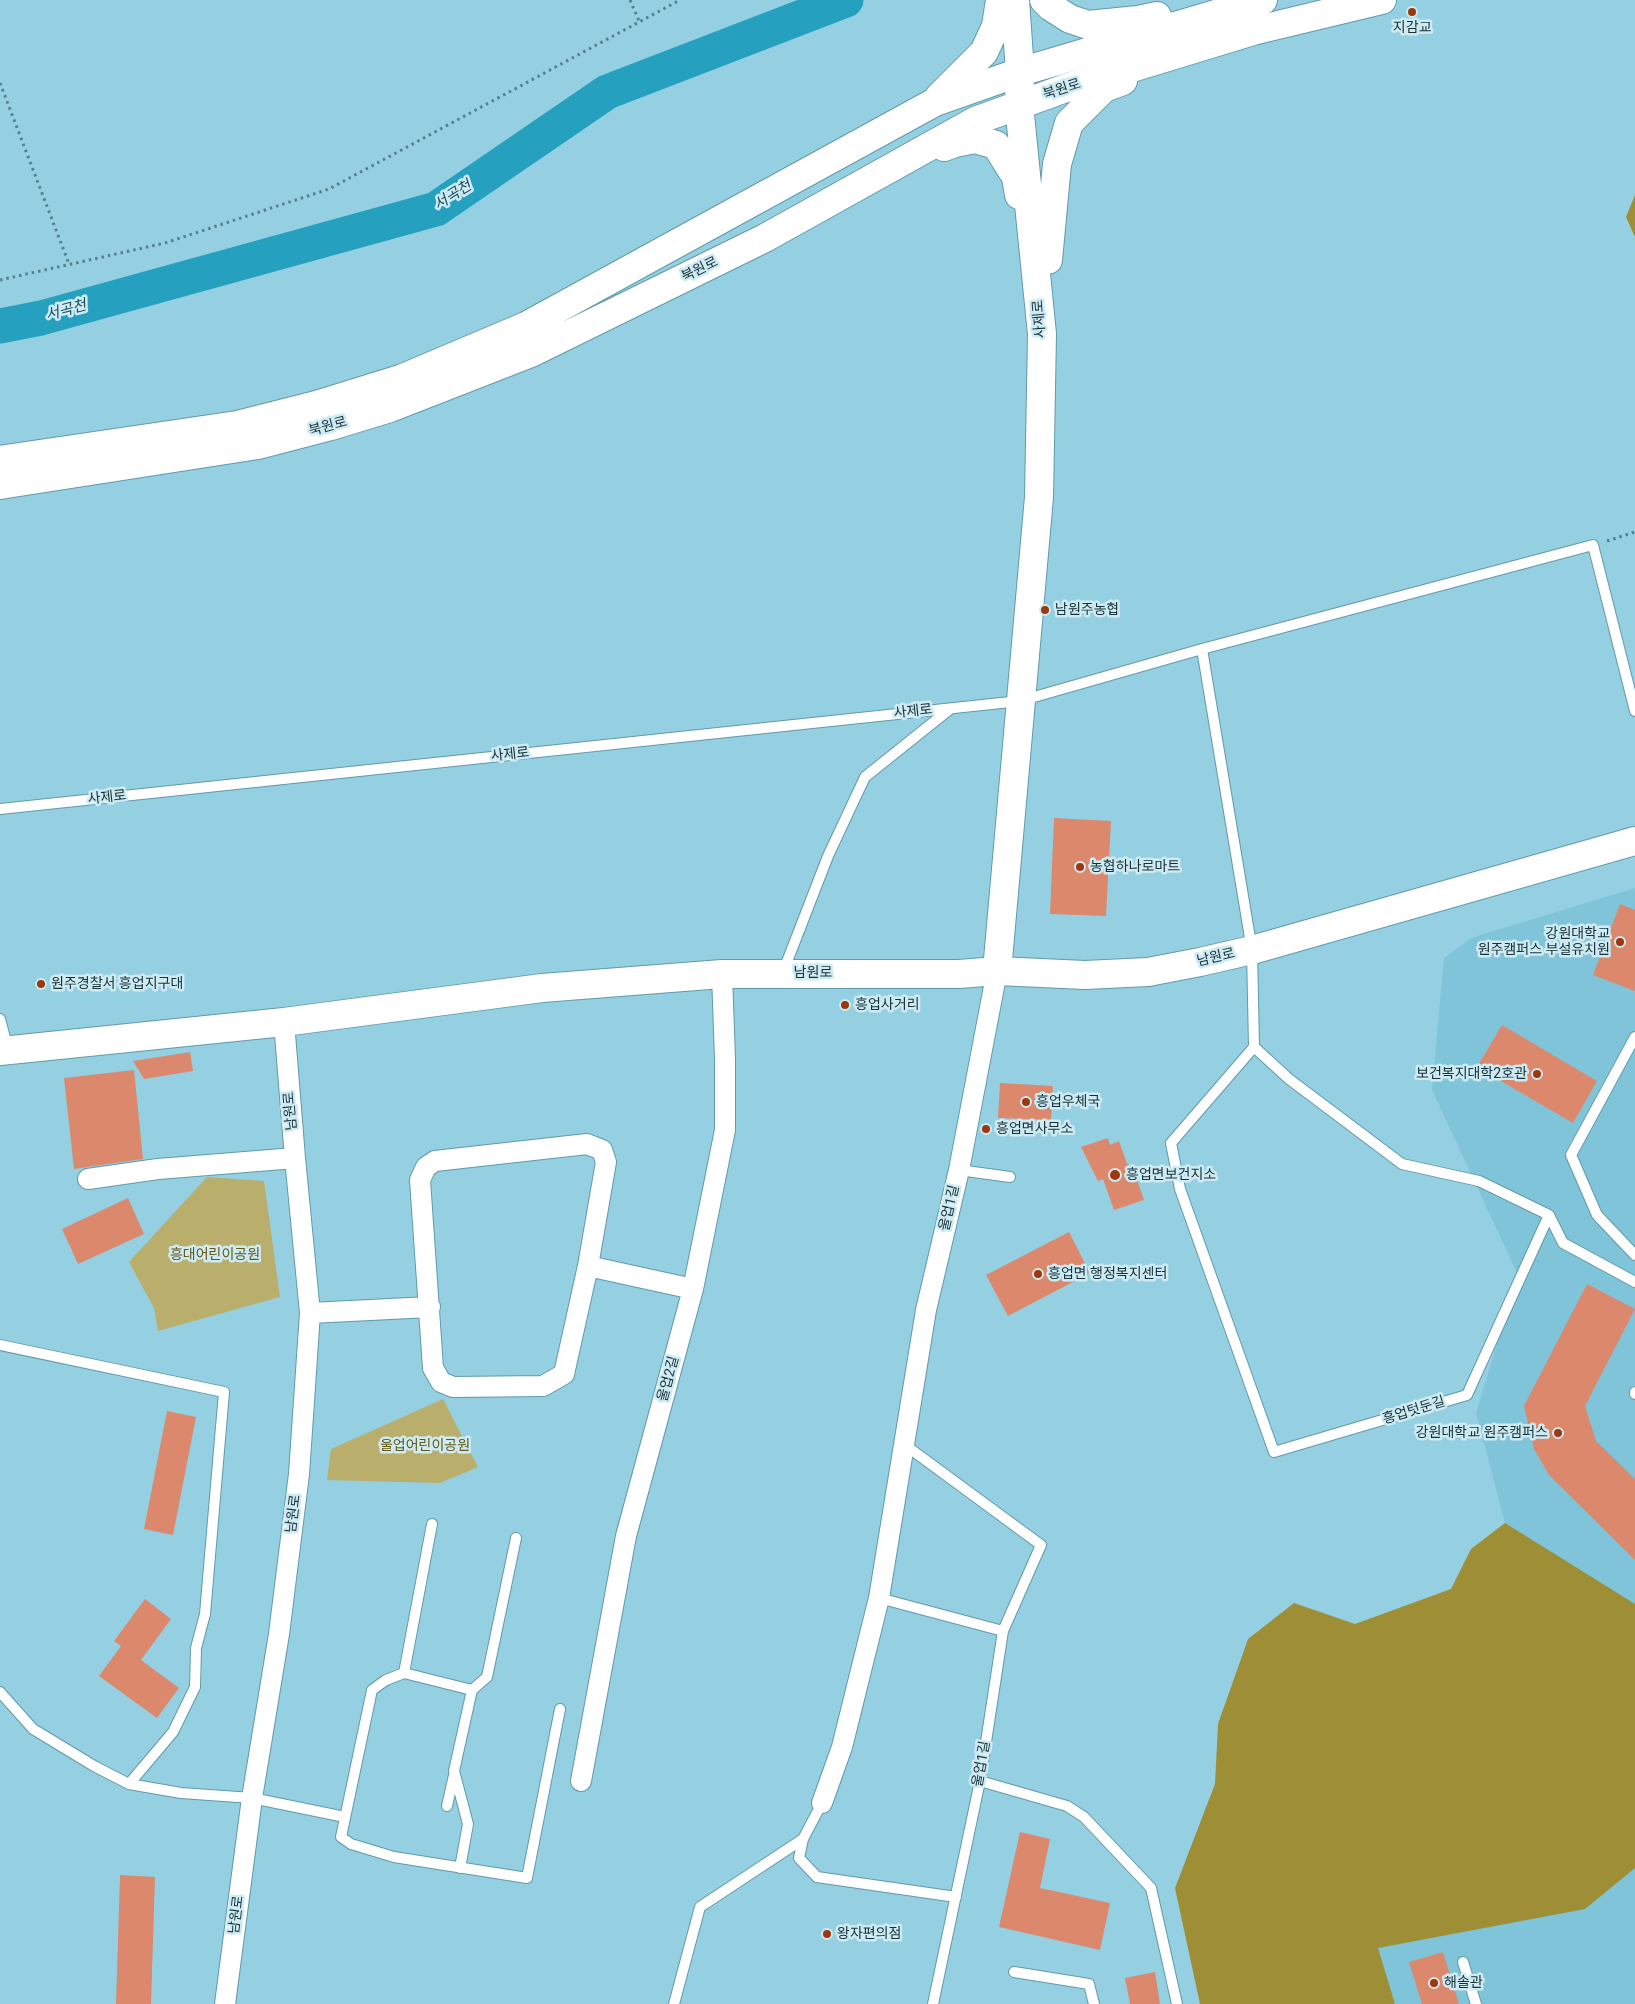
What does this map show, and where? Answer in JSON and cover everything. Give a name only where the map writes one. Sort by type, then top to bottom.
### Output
[{"type":"street","points":[[935,102],[984,52],[996,26],[1000,0]]},
{"type":"street","name":"사제로","points":[[997,972],[1039,497],[1042,334],[1019,105],[1020,72],[1015,27],[1015,0]]},
{"type":"street","name":"북원로","points":[[0,485],[258,445],[390,408],[530,353],[765,238],[975,121],[1066,88],[1253,32],[1382,0]]},
{"type":"street","points":[[1052,6],[1070,19],[1088,25],[1138,20],[1219,2],[1255,2]]},
{"type":"street","name":"북원로","points":[[0,460],[238,425],[316,405],[403,378],[526,326],[935,102],[1020,72],[1255,2]]},
{"type":"street","points":[[1042,334],[1056,173],[1069,123],[1104,88],[1233,42],[1253,32]]},
{"type":"street","points":[[858,187],[954,143],[975,139],[996,145],[1016,177],[1042,334]]},
{"type":"street","name":"남원로","points":[[4,1051],[284,1022],[542,988],[722,974],[959,974],[997,972],[1085,975],[1148,972],[1252,950],[1635,841]]},
{"type":"street","name":"울업1길","points":[[822,1803],[842,1747],[879,1598],[926,1310],[959,1170],[997,972]]},
{"type":"street","name":"울업2길","points":[[581,1781],[626,1536],[694,1289],[725,1130],[722,974]]},
{"type":"street","name":"남원로","points":[[225,2004],[252,1798],[278,1634],[299,1474],[310,1313],[284,1022]]},
{"type":"street","points":[[587,1144],[602,1150],[606,1162],[588,1266],[564,1374],[543,1386],[453,1388],[441,1382],[433,1368],[420,1180],[426,1167],[435,1162],[587,1144]]},
{"type":"street","points":[[88,1179],[158,1169],[295,1158]]},
{"type":"street","points":[[588,1266],[694,1289]]},
{"type":"street","points":[[310,1313],[430,1307]]},
{"type":"lane","points":[[1020,701],[1202,649],[1593,545],[1635,711]]},
{"type":"lane","points":[[1202,649],[1252,950],[1254,1047],[1289,1080],[1402,1164],[1478,1181],[1548,1215],[1563,1243],[1635,1282]]},
{"type":"lane","name":"사제로","points":[[0,809],[1020,701]]},
{"type":"lane","name":"남원로","points":[[783,973],[828,856],[865,777],[950,708]]},
{"type":"lane","name":"남원로","points":[[0,1019],[4,1051]]},
{"type":"lane","points":[[1635,1037],[1571,1154],[1597,1214],[1635,1255]]},
{"type":"lane","name":"흥업텃둔길","points":[[1254,1047],[1172,1143],[1180,1189],[1274,1452],[1467,1395],[1548,1215]]},
{"type":"lane","points":[[959,1170],[1010,1177]]},
{"type":"lane","points":[[0,1345],[224,1392],[205,1614],[196,1648],[196,1687],[173,1732],[129,1784]]},
{"type":"lane","name":"울업1길","points":[[905,1445],[1041,1545],[1003,1631],[980,1781],[933,2004]]},
{"type":"lane","points":[[404,1673],[432,1524]]},
{"type":"lane","points":[[447,1806],[472,1690],[487,1677],[516,1538]]},
{"type":"lane","points":[[879,1598],[1003,1631]]},
{"type":"lane","points":[[472,1690],[404,1673],[386,1680],[372,1690],[341,1837],[351,1844],[394,1857],[527,1878],[560,1709]]},
{"type":"lane","points":[[0,1692],[33,1729],[94,1766],[129,1784],[181,1793],[252,1798],[345,1818]]},
{"type":"lane","points":[[454,1771],[468,1824],[460,1868]]},
{"type":"lane","points":[[980,1781],[1067,1806],[1084,1817],[1151,1888],[1177,2004]]},
{"type":"lane","name":"울업1길","points":[[822,1803],[803,1839],[799,1858],[817,1877],[956,1897]]},
{"type":"lane","name":"울업1길","points":[[674,2004],[700,1907],[803,1839]]},
{"type":"lane","points":[[1464,1962],[1476,2004]]},
{"type":"lane","points":[[1014,1972],[1089,1984],[1094,2004]]},
{"type":"path","points":[[630,0],[639,21]]},
{"type":"path","points":[[0,280],[165,243],[329,189],[680,0]]},
{"type":"path","points":[[0,83],[69,264]]},
{"type":"path","points":[[1593,545],[1635,532]]},
{"type":"shaded area","points":[[1635,195],[1635,237],[1626,217]]},
{"type":"shaded area","name":"강원대학교 원주캠퍼스","points":[[1635,888],[1635,2004],[1395,2004],[1377,1948],[1505,1523],[1476,1413],[1518,1275],[1432,1090],[1444,958],[1471,938]]},
{"type":"shaded area","points":[[1505,1523],[1635,1604],[1635,1868],[1585,1909],[1378,1948],[1395,2004],[1200,2004],[1175,1888],[1215,1784],[1218,1724],[1248,1639],[1294,1603],[1355,1624],[1451,1589],[1471,1549]]},
{"type":"green space","name":"흥대어린이공원","points":[[207,1177],[264,1181],[280,1297],[158,1331],[154,1308],[129,1262]]},
{"type":"green space","name":"울업어린이공원","points":[[443,1399],[478,1467],[440,1483],[327,1480],[331,1449]]},
{"type":"building","name":"농협하나로마트","points":[[1054,818],[1111,821],[1106,916],[1050,914]]},
{"type":"building","name":"강원대학교 원주캠퍼스 부설유치원","points":[[1620,904],[1635,910],[1635,991],[1593,975]]},
{"type":"building","name":"보건복지대학2호관","points":[[1502,1025],[1597,1081],[1573,1123],[1477,1067]]},
{"type":"building","points":[[190,1052],[193,1071],[144,1079],[133,1061]]},
{"type":"building","points":[[134,1070],[143,1159],[74,1169],[64,1078]]},
{"type":"building","name":"흥업우체국","points":[[1000,1083],[1053,1086],[1051,1120],[998,1118]]},
{"type":"building","name":"흥업면보건지소","points":[[1108,1138],[1110,1145],[1119,1141],[1129,1169],[1133,1168],[1144,1200],[1114,1210],[1103,1179],[1098,1181],[1081,1147]]},
{"type":"building","points":[[128,1198],[144,1234],[78,1264],[62,1229]]},
{"type":"building","name":"흥업면 행정복지센터","points":[[1069,1232],[1090,1273],[1008,1316],[986,1275]]},
{"type":"building","points":[[1587,1284],[1635,1309],[1585,1406],[1596,1441],[1635,1479],[1635,1560],[1549,1475],[1534,1449],[1524,1406]]},
{"type":"building","points":[[167,1411],[196,1417],[173,1535],[144,1529]]},
{"type":"building","points":[[145,1599],[171,1619],[141,1660],[179,1688],[157,1718],[99,1676],[121,1646],[114,1641]]},
{"type":"building","points":[[1020,1832],[1050,1839],[1040,1888],[1110,1903],[1100,1950],[999,1927]]},
{"type":"building","points":[[120,1875],[155,1877],[151,2004],[116,2004]]},
{"type":"building","name":"해솔관","points":[[1443,1952],[1459,2004],[1422,2004],[1409,1962]]},
{"type":"building","points":[[1155,1972],[1160,2004],[1130,2004],[1125,1978]]},
{"type":"waterway","name":"서곡천","points":[[0,326],[41,318],[436,209],[607,92],[846,0]]},
{"type":"place","name":"지감교","points":[[1412,12]]},
{"type":"place","name":"남원주농협","points":[[1045,610]]},
{"type":"place","name":"농협하나로마트","points":[[1080,867]]},
{"type":"place","name":"강원대학교 원주캠퍼스 부설유치원","points":[[1620,942]]},
{"type":"place","name":"원주경찰서 흥업지구대","points":[[41,984]]},
{"type":"place","name":"흥업사거리","points":[[845,1005]]},
{"type":"place","name":"보건복지대학2호관","points":[[1537,1074]]},
{"type":"place","name":"흥업우체국","points":[[1026,1102]]},
{"type":"place","name":"흥업면사무소","points":[[986,1129]]},
{"type":"place","name":"흥업면보건지소","points":[[1115,1175]]},
{"type":"place","name":"흥업면 행정복지센터","points":[[1038,1274]]},
{"type":"place","name":"강원대학교 원주캠퍼스","points":[[1558,1433]]},
{"type":"place","name":"왕자편의점","points":[[827,1934]]},
{"type":"place","name":"해솔관","points":[[1434,1983]]}]
